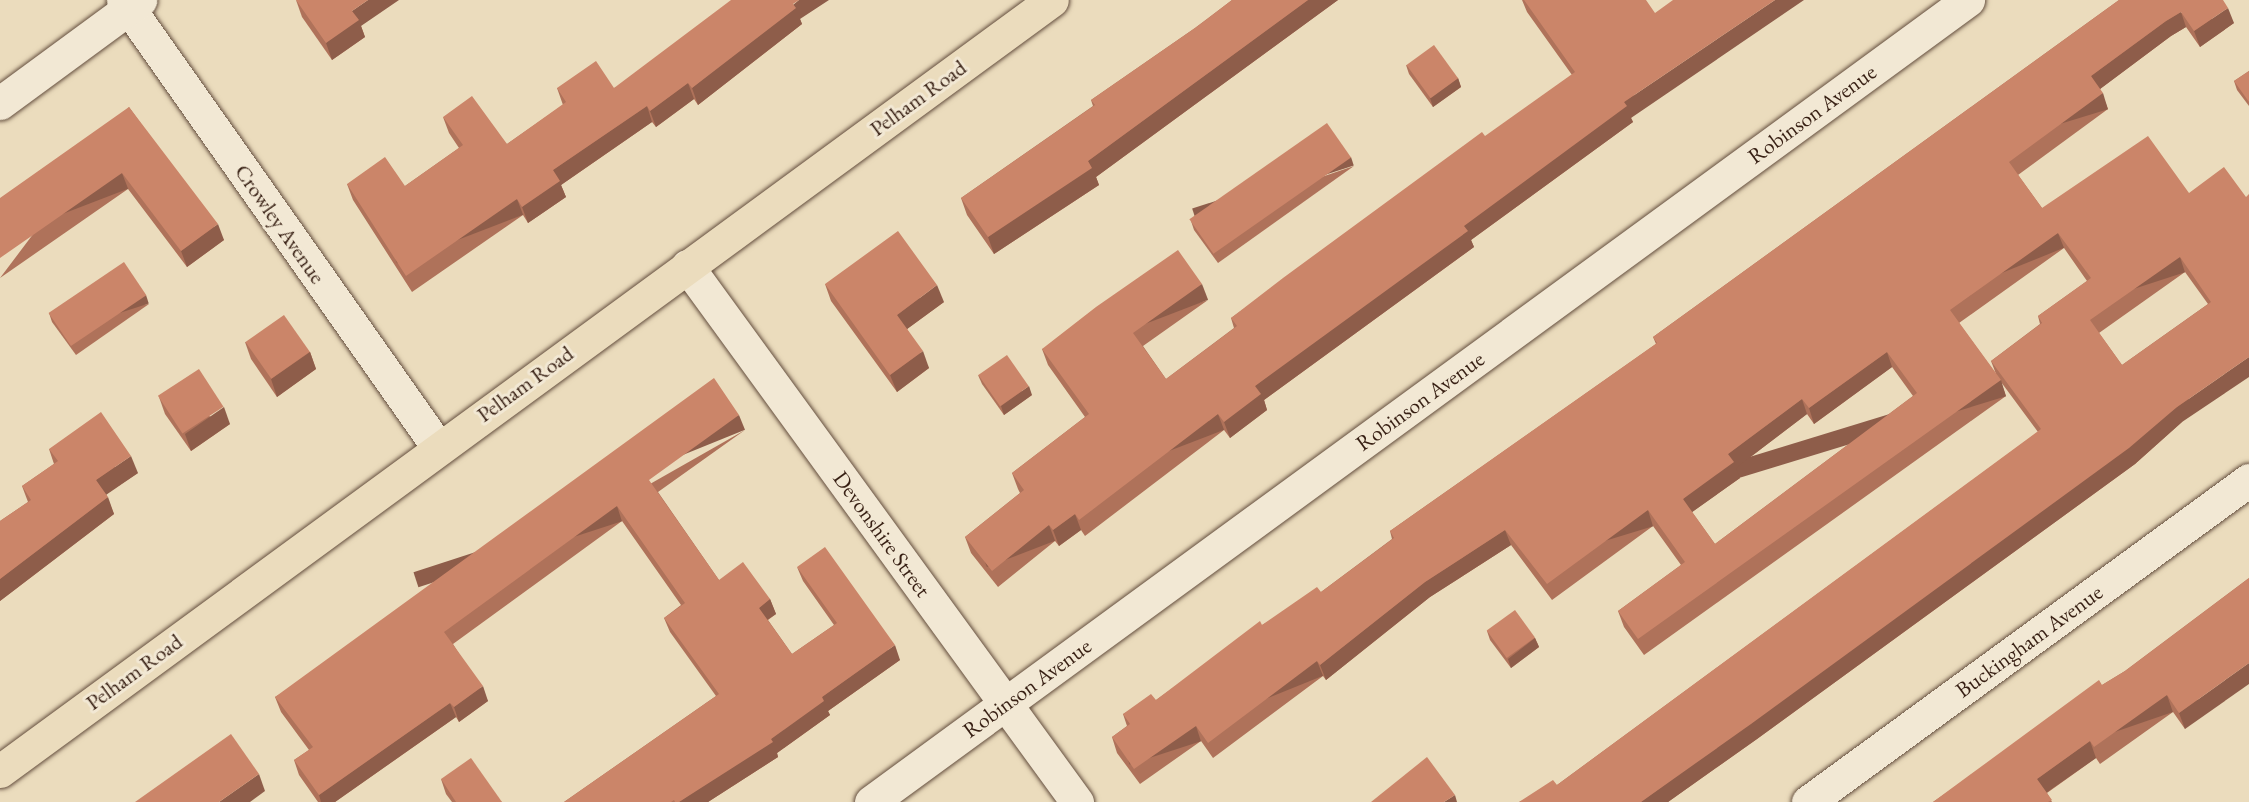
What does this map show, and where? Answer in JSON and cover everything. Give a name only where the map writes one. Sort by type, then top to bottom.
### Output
[{"type":"main road","name":"Pelham Road","points":[[0,771],[438,447],[1052,0]]},
{"type":"street","name":"Robinson Avenue","points":[[871,802],[1968,0]]},
{"type":"street","points":[[0,103],[131,3]]},
{"type":"street","name":"Crowley Avenue","points":[[131,3],[438,447]]},
{"type":"street","name":"Devonshire Street","points":[[687,266],[1077,802]]},
{"type":"street","name":"Buckingham Avenue","points":[[1808,802],[2249,480]]},
{"type":"building","points":[[296,0],[368,0],[352,11],[359,20],[326,43]]},
{"type":"building","points":[[731,0],[799,0],[793,4],[796,8],[692,88],[688,83],[650,111],[647,106],[553,170],[560,181],[522,207],[517,199],[406,276],[347,184],[385,157],[405,186],[463,145],[443,117],[472,96],[507,144],[566,102],[557,88],[596,61],[614,88]]},
{"type":"building","points":[[1232,0],[1308,0],[1088,161],[1092,168],[988,237],[961,198],[1095,105],[1091,100]]},
{"type":"building","points":[[1524,0],[1646,0],[1655,13],[1673,0],[1775,0],[1624,102],[1627,106],[1464,226],[1468,231],[1255,386],[1261,394],[1224,422],[1218,414],[1079,520],[1075,514],[1053,530],[1049,525],[992,571],[965,537],[1024,490],[1012,473],[1089,414],[1042,349],[1096,307],[1178,250],[1202,284],[1133,333],[1166,379],[1237,326],[1231,318],[1283,278],[1482,132],[1485,136],[1575,72]]},
{"type":"building","points":[[2119,0],[2223,0],[2228,8],[2194,31],[2181,12],[2166,21],[2091,76],[2103,93],[2009,162],[2042,208],[2148,136],[2189,193],[2224,167],[2246,197],[2249,194],[2249,357],[2177,407],[2129,448],[1641,802],[1519,802],[1553,780],[1557,785],[2041,429],[1991,361],[2042,323],[2038,316],[2091,278],[2058,233],[1950,310],[2001,380],[1638,639],[1618,611],[1685,562],[1648,510],[1547,584],[1505,530],[1425,582],[1320,665],[1317,661],[1208,743],[1196,726],[1134,769],[1112,737],[1130,724],[1123,714],[1151,694],[1156,700],[1260,621],[1262,625],[1317,587],[1321,592],[1394,538],[1390,531],[1657,343],[1653,337]],"holes":[[[2180,257],[2211,302],[2122,365],[2090,320]],[[1887,352],[1917,393],[1715,544],[1683,499],[1734,462],[1728,454],[1802,399],[1809,408]]]},
{"type":"building","points":[[1434,45],[1458,78],[1431,98],[1406,65]]},
{"type":"building","points":[[2249,71],[2249,102],[2234,81]]},
{"type":"building","points":[[129,107],[218,224],[181,251],[122,173],[0,258],[0,198]]},
{"type":"building","points":[[1327,123],[1351,157],[1213,254],[1189,219]]},
{"type":"building","points":[[898,231],[937,285],[897,315],[923,351],[890,375],[825,284]]},
{"type":"building","points":[[124,262],[146,295],[71,346],[49,313]]},
{"type":"building","points":[[284,315],[310,352],[271,379],[245,342]]},
{"type":"building","points":[[1007,355],[1029,386],[1000,406],[978,375]]},
{"type":"building","points":[[199,369],[224,407],[182,433],[158,396]]},
{"type":"building","points":[[714,378],[739,415],[649,480],[719,580],[743,562],[770,599],[759,608],[792,654],[837,623],[797,567],[825,547],[895,645],[822,697],[824,701],[771,739],[773,742],[679,802],[674,800],[671,802],[564,802],[719,694],[664,618],[685,603],[617,506],[444,632],[483,686],[454,707],[450,703],[319,795],[294,760],[313,747],[275,697]]},
{"type":"building","points":[[101,412],[131,456],[96,480],[108,497],[0,579],[0,521],[31,500],[22,486],[58,461],[49,449]]},
{"type":"building","points":[[2249,578],[2249,663],[2179,713],[2167,695],[2094,747],[2090,741],[2037,779],[2052,800],[2048,802],[1933,802],[2099,680],[2102,685],[2125,671]]},
{"type":"building","points":[[1515,610],[1535,638],[1507,658],[1487,631]]},
{"type":"building","points":[[231,734],[259,774],[219,802],[135,802]]},
{"type":"building","points":[[1427,757],[1455,795],[1444,802],[1371,802]]},
{"type":"building","points":[[471,758],[502,802],[456,802],[441,779]]}]
